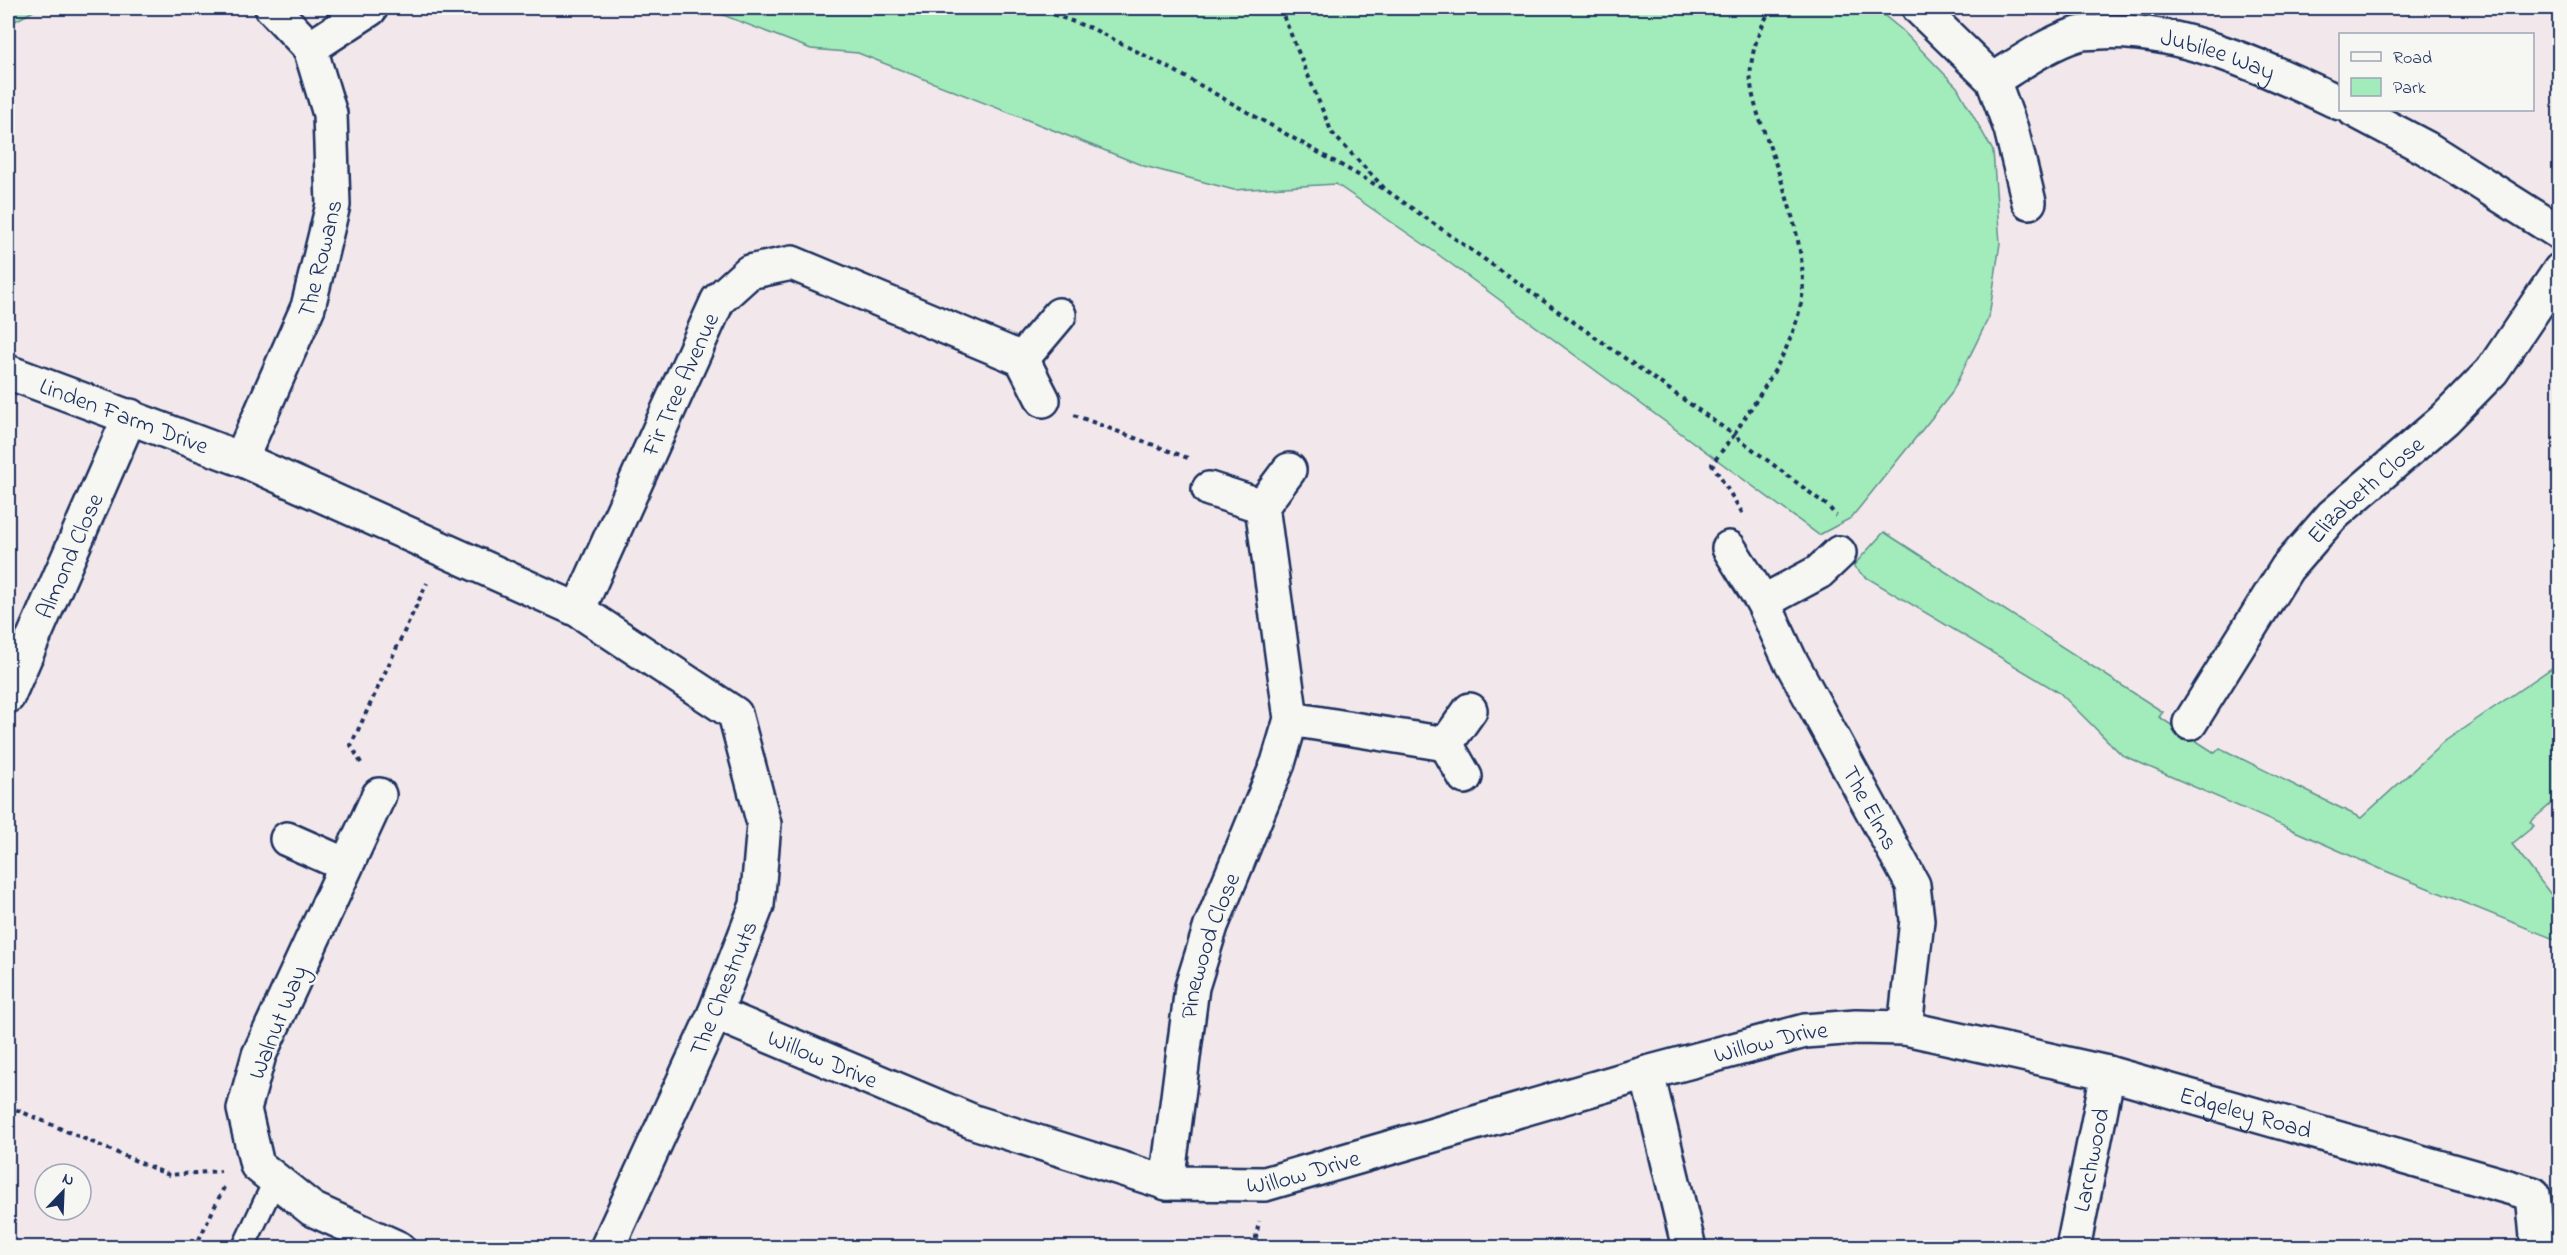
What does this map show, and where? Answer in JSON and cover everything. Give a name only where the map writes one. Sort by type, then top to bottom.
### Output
[{"type":"street","name":"The Rowans","points":[[241,459],[308,307],[333,205],[330,114],[310,48],[272,8]]},
{"type":"street","points":[[1919,8],[1993,80],[2011,129],[2029,202]]},
{"type":"street","points":[[310,48],[370,9]]},
{"type":"street","name":"Jubilee Way","points":[[1993,80],[2036,53],[2079,34],[2122,31],[2165,38],[2213,51],[2261,68],[2339,103]]},
{"type":"street","points":[[2356,111],[2426,148],[2559,233]]},
{"type":"street","name":"Fir Tree Avenue","points":[[578,610],[718,300],[749,272],[792,263],[1022,360]]},
{"type":"street","name":"Elizabeth Close","points":[[2190,723],[2287,568],[2332,516],[2445,419],[2492,371],[2559,270]]},
{"type":"street","points":[[1043,400],[1022,360],[1059,315]]},
{"type":"street","name":"Linden Farm Drive","points":[[8,372],[241,459],[578,610],[735,714]]},
{"type":"street","name":"Almond Close","points":[[8,696],[130,416]]},
{"type":"street","points":[[1209,489],[1262,506],[1289,470]]},
{"type":"street","name":"Pinewood Close","points":[[1167,1183],[1192,987],[1211,926],[1278,763],[1291,719],[1262,506]]},
{"type":"street","points":[[1762,602],[1819,572],[1840,537]]},
{"type":"street","name":"The Elms","points":[[1729,548],[1762,602],[1789,657],[1913,885],[1917,920],[1905,1028]]},
{"type":"street","points":[[1446,744],[1470,710]]},
{"type":"street","name":"The Chestnuts","points":[[607,1248],[715,1013],[757,905],[764,824],[735,714]]},
{"type":"street","points":[[1291,719],[1446,744],[1466,777]]},
{"type":"street","name":"Walnut Way","points":[[255,1172],[244,1109],[259,1055],[379,795]]},
{"type":"street","points":[[286,839],[346,865]]},
{"type":"street","name":"Willow Drive","points":[[715,1013],[974,1122],[1167,1183],[1265,1184],[1647,1073],[1805,1031],[1856,1027],[1905,1028]]},
{"type":"street","name":"Edgeley Road","points":[[1905,1028],[2108,1073],[2533,1194],[2538,1248]]},
{"type":"street","points":[[1647,1073],[1689,1248]]},
{"type":"street","name":"Larchwood","points":[[2073,1248],[2108,1073]]},
{"type":"street","points":[[255,1172],[312,1209],[398,1248]]},
{"type":"lane","points":[[243,1248],[255,1172]]},
{"type":"path","points":[[1036,8],[1093,29],[1175,71],[1386,190],[1734,435],[1829,507],[1840,537]]},
{"type":"path","points":[[1280,8],[1332,133],[1386,190]]},
{"type":"path","points":[[1729,548],[1751,528],[1712,464],[1734,435],[1787,350],[1797,322],[1802,296],[1799,251],[1788,206],[1756,109],[1750,70],[1756,37],[1771,8]]},
{"type":"path","points":[[1043,400],[1072,414],[1199,463],[1209,489]]},
{"type":"path","points":[[379,795],[351,745],[442,549]]},
{"type":"path","points":[[8,1106],[169,1175],[255,1172]]},
{"type":"path","points":[[195,1248],[255,1172]]},
{"type":"green space","points":[[8,8],[39,8],[8,25]]},
{"type":"green space","points":[[705,8],[1875,8],[1902,30],[1957,87],[1993,151],[2000,243],[1989,317],[1951,394],[1851,518],[1819,535],[1432,250],[1336,184],[1234,190],[1144,166],[858,53],[811,49]]},
{"type":"green space","points":[[1884,532],[2163,712],[2159,717],[2215,753],[2220,748],[2361,818],[2445,741],[2559,663],[2559,797],[2530,822],[2534,826],[2512,844],[2559,905],[2559,941],[2383,870],[2122,755],[2060,693],[1864,576],[1853,566]]}]
